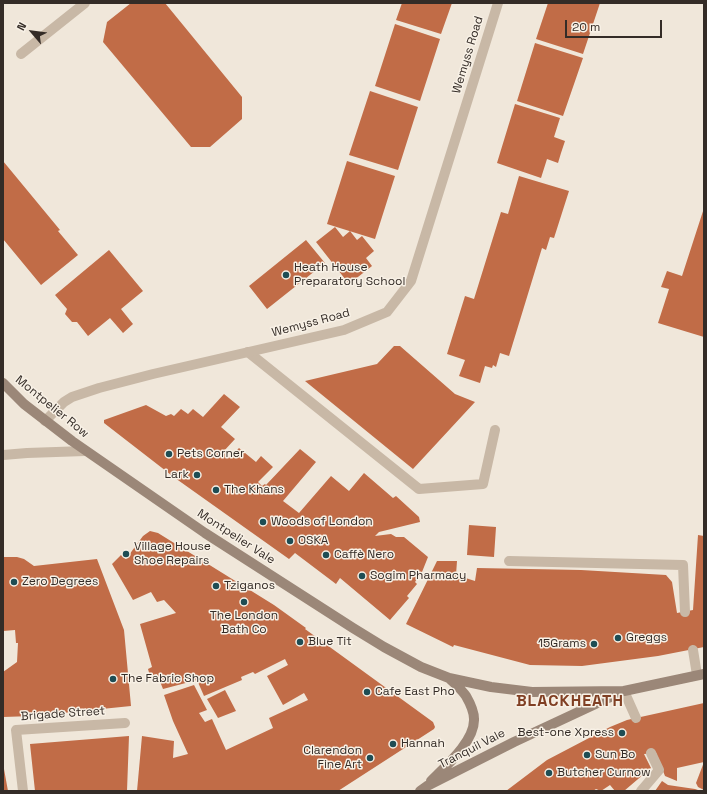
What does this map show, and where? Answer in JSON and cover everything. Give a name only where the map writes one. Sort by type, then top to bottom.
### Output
[{"type":"main road","name":"Montpelier Row","points":[[3,384],[24,404],[85,451]]},
{"type":"main road","name":"Montpelier Vale","points":[[85,451],[206,533],[353,628],[421,667],[449,678],[532,692]]},
{"type":"main road","name":"Tranquil Vale","points":[[532,692],[624,691],[700,675]]},
{"type":"main road","name":"Montpelier Vale","points":[[424,788],[464,745],[472,733],[474,719],[471,706],[465,695],[449,678]]},
{"type":"main road","name":"Tranquil Vale","points":[[424,788],[514,742],[624,691]]},
{"type":"street","points":[[20,54],[85,3]]},
{"type":"street","name":"Wemyss Road","points":[[45,421],[64,402],[72,397],[99,388],[344,330],[386,312],[410,281],[498,3]]},
{"type":"street","points":[[248,352],[419,489],[483,484],[495,430]]},
{"type":"street","points":[[3,455],[85,451]]},
{"type":"street","points":[[509,561],[683,565],[685,612]]},
{"type":"street","points":[[693,650],[700,675]]},
{"type":"street","points":[[624,691],[636,718]]},
{"type":"street","name":"Brigade Street","points":[[24,791],[16,730],[125,723]]},
{"type":"street","points":[[641,791],[659,770],[650,753]]},
{"type":"building","points":[[131,3],[165,3],[242,97],[242,119],[210,147],[191,147],[103,42],[107,22]]},
{"type":"building","points":[[402,3],[452,3],[441,34],[396,20]]},
{"type":"building","points":[[548,3],[600,3],[583,54],[536,39]]},
{"type":"building","points":[[395,24],[440,39],[420,101],[375,86]]},
{"type":"building","points":[[535,43],[583,58],[563,116],[517,101]]},
{"type":"building","points":[[370,91],[418,107],[398,170],[349,155]]},
{"type":"building","points":[[515,104],[560,118],[554,137],[565,141],[558,163],[547,159],[541,178],[497,163]]},
{"type":"building","points":[[3,161],[60,230],[58,231],[78,255],[41,285],[3,239]]},
{"type":"building","points":[[347,161],[395,176],[375,239],[327,224]]},
{"type":"building","points":[[519,176],[569,191],[554,238],[550,237],[546,250],[542,248],[509,356],[500,353],[496,367],[493,365],[492,368],[485,366],[480,383],[459,376],[465,360],[447,354],[465,296],[474,299],[501,212],[508,214]]},
{"type":"building","points":[[704,208],[704,337],[658,323],[669,289],[661,287],[667,271],[682,276]]},
{"type":"building","points":[[335,227],[343,237],[350,231],[357,240],[362,236],[374,251],[366,258],[372,266],[349,284],[316,242]]},
{"type":"building","name":"Heath House Preparatory School","points":[[306,240],[325,263],[267,309],[249,286]]},
{"type":"building","points":[[109,250],[143,291],[121,309],[133,324],[123,333],[110,318],[88,336],[77,322],[72,322],[65,314],[67,309],[55,295]]},
{"type":"building","points":[[394,346],[400,346],[455,394],[475,402],[413,469],[305,381],[377,364]]},
{"type":"building","points":[[224,394],[240,407],[221,427],[235,439],[223,452],[229,458],[239,448],[256,462],[261,456],[273,467],[258,482],[262,486],[265,484],[266,485],[300,449],[316,462],[283,501],[299,513],[331,476],[349,491],[364,473],[393,498],[396,496],[419,517],[420,522],[379,532],[375,536],[391,534],[396,537],[404,537],[428,557],[422,572],[415,582],[417,584],[407,596],[409,598],[390,620],[340,578],[336,584],[295,553],[289,559],[175,478],[104,423],[104,420],[146,405],[166,416],[171,414],[174,416],[181,409],[188,414],[193,409],[203,417]]},
{"type":"building","points":[[469,525],[496,527],[494,557],[467,555]]},
{"type":"building","points":[[150,531],[158,533],[274,605],[433,722],[435,727],[434,729],[338,791],[137,791],[142,736],[174,741],[173,758],[188,754],[173,721],[164,695],[194,685],[207,710],[199,713],[205,722],[212,719],[226,750],[273,728],[269,718],[308,700],[304,693],[283,705],[267,676],[288,665],[285,659],[255,674],[253,672],[241,677],[242,680],[204,696],[197,680],[163,689],[157,674],[150,676],[148,669],[152,667],[140,624],[176,613],[164,600],[157,602],[151,592],[133,600],[112,564],[121,555],[126,559],[143,536]]},
{"type":"building","points":[[698,535],[704,536],[704,647],[658,656],[582,666],[530,665],[454,645],[453,647],[406,624],[437,561],[457,561],[456,575],[475,581],[477,568],[581,570],[666,575],[672,582],[677,613],[693,610]]},
{"type":"building","points":[[3,557],[17,557],[24,559],[34,566],[97,559],[124,630],[131,706],[33,716],[3,717],[3,672],[17,662],[18,643],[16,643],[15,630],[3,631]]},
{"type":"building","points":[[225,690],[236,711],[218,718],[207,699]]},
{"type":"building","points":[[704,703],[704,762],[677,768],[677,781],[665,776],[656,753],[644,754],[651,768],[624,791],[615,791],[610,785],[601,791],[596,789],[593,791],[506,791],[547,760],[610,727],[627,720]]},
{"type":"building","points":[[129,736],[127,791],[35,791],[30,744]]},
{"type":"building","points":[[704,762],[704,790],[698,787],[696,783]]},
{"type":"building","points":[[4,769],[8,791],[3,791]]},
{"type":"building","points":[[662,781],[668,785],[701,791],[655,791]]},
{"type":"place","name":"Heath House Preparatory School","points":[[286,275]]},
{"type":"place","name":"Pets Corner","points":[[169,454]]},
{"type":"place","name":"Lark","points":[[197,475]]},
{"type":"place","name":"The Khans","points":[[216,490]]},
{"type":"place","name":"Woods of London","points":[[263,522]]},
{"type":"place","name":"OSKA","points":[[290,541]]},
{"type":"place","name":"Village House Shoe Repairs","points":[[126,554]]},
{"type":"place","name":"Caffè Nero","points":[[326,555]]},
{"type":"place","name":"Sogim Pharmacy","points":[[362,576]]},
{"type":"place","name":"Zero Degrees","points":[[14,582]]},
{"type":"place","name":"Tziganos","points":[[216,586]]},
{"type":"place","name":"The London Bath Co","points":[[244,602]]},
{"type":"place","name":"Greggs","points":[[618,638]]},
{"type":"place","name":"Blue Tit","points":[[300,642]]},
{"type":"place","name":"15Grams","points":[[594,644]]},
{"type":"place","name":"The Fabric Shop","points":[[113,679]]},
{"type":"place","name":"Cafe East Pho","points":[[367,692]]},
{"type":"place","name":"Best-one Xpress","points":[[622,733]]},
{"type":"place","name":"Hannah","points":[[393,744]]},
{"type":"place","name":"Sun Bo","points":[[587,755]]},
{"type":"place","name":"Clarendon Fine Art","points":[[370,758]]},
{"type":"place","name":"Butcher Curnow","points":[[549,773]]},
{"type":"district","name":"BLACKHEATH","points":[[570,702]]}]
